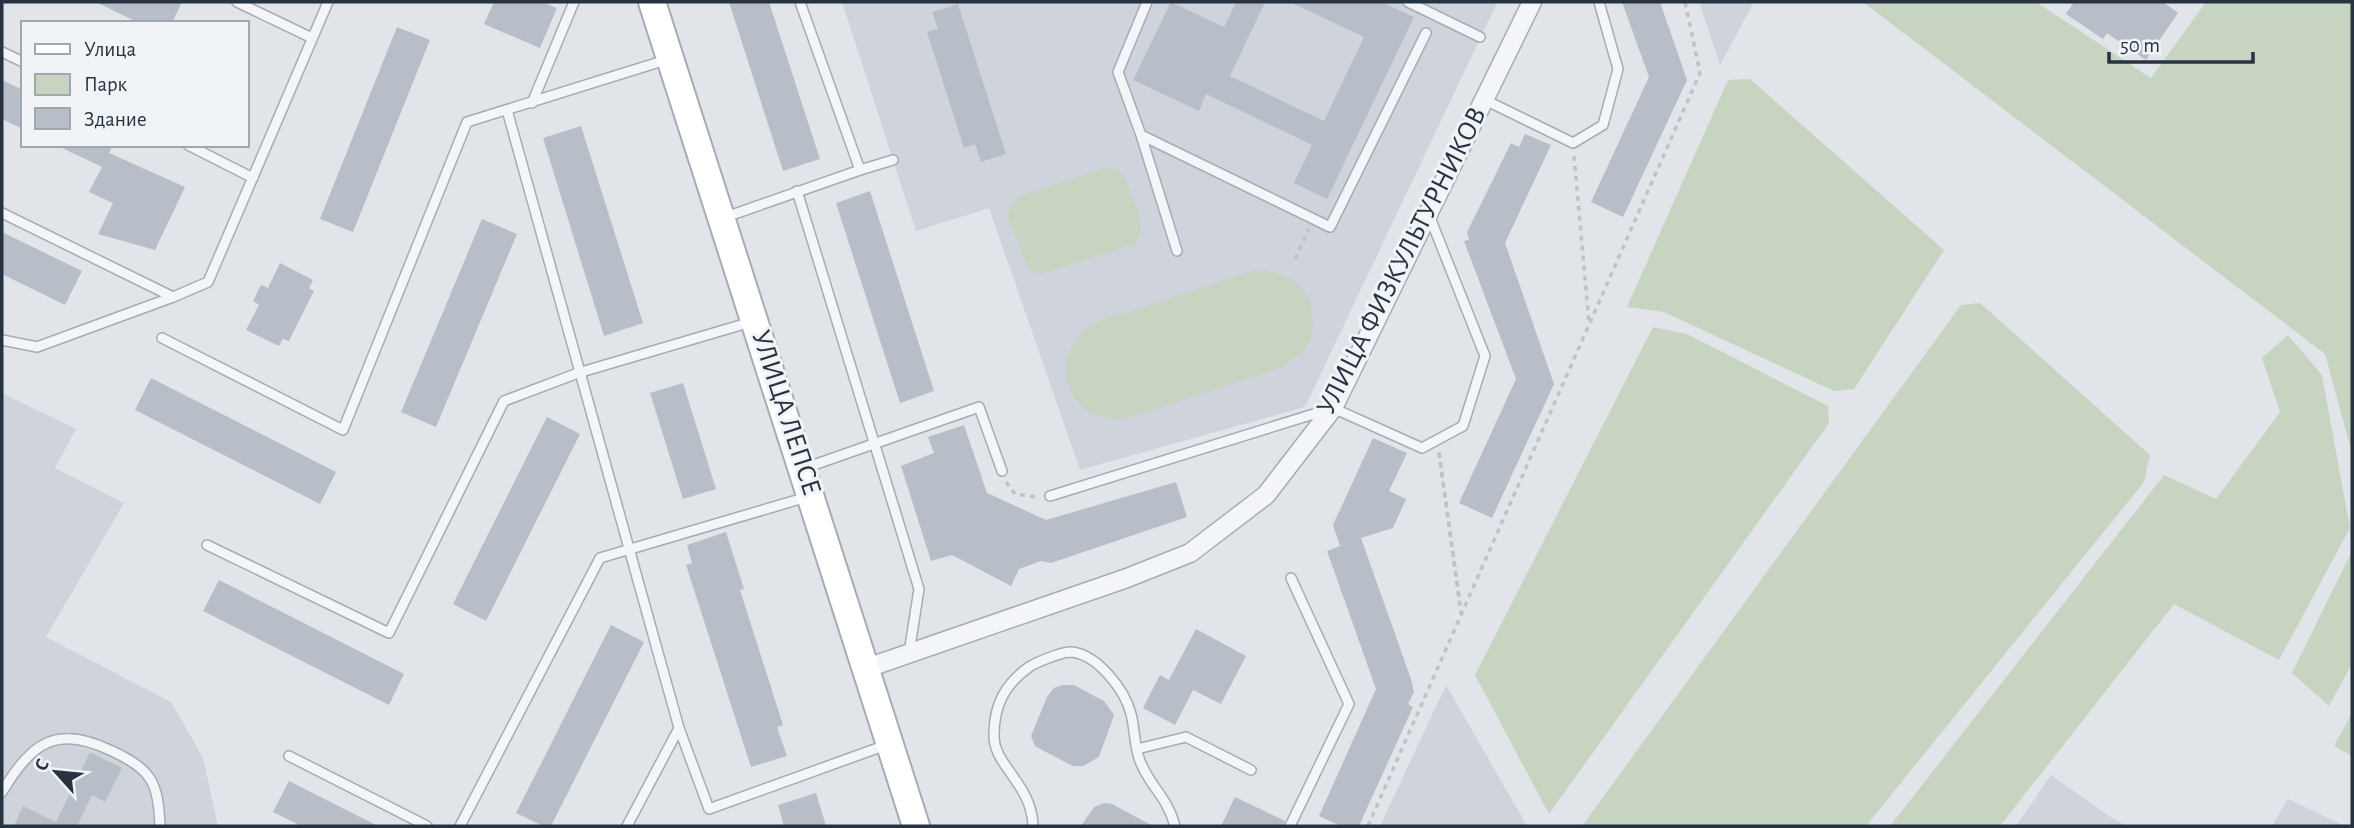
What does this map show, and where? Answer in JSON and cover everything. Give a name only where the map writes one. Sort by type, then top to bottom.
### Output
[{"type":"main road","name":"УЛИЦА ЛЕПСЕ","points":[[652,2],[804,468],[916,826]]},
{"type":"street","name":"УЛИЦА ФИЗКУЛЬТУРНИКОВ","points":[[867,667],[1127,579],[1190,553],[1266,495],[1333,408],[1532,2]]},
{"type":"lane","points":[[237,2],[312,38]]},
{"type":"lane","points":[[2,340],[37,347],[208,282],[328,2]]},
{"type":"lane","points":[[532,103],[574,2]]},
{"type":"lane","points":[[800,2],[860,170]]},
{"type":"lane","points":[[1147,2],[1118,72],[1142,135],[1177,251]]},
{"type":"lane","points":[[1408,2],[1480,37]]},
{"type":"lane","points":[[1483,99],[1573,142],[1603,125],[1618,69],[1599,2]]},
{"type":"lane","points":[[1142,135],[1330,227],[1426,33]]},
{"type":"lane","points":[[2,52],[21,61]]},
{"type":"lane","points":[[162,338],[343,430],[467,122],[670,59]]},
{"type":"lane","points":[[507,110],[578,373],[631,548],[678,728],[709,810],[891,743]]},
{"type":"lane","points":[[192,147],[253,178]]},
{"type":"lane","points":[[723,218],[893,160]]},
{"type":"lane","points":[[797,191],[872,443],[919,589],[909,653]]},
{"type":"lane","points":[[2,212],[173,297]]},
{"type":"lane","points":[[1050,496],[1333,408],[1422,449],[1463,426],[1485,356],[1428,213]]},
{"type":"lane","points":[[206,545],[389,633],[504,401],[578,373],[756,320]]},
{"type":"lane","points":[[804,468],[979,407],[1002,471]]},
{"type":"lane","points":[[460,826],[600,558],[812,496]]},
{"type":"lane","points":[[1290,826],[1349,704],[1291,578]]},
{"type":"lane","points":[[1033,826],[1032,811],[1020,783],[998,755],[993,736],[998,708],[1006,686],[1031,665],[1069,652],[1086,657],[1104,671],[1119,688],[1130,712],[1144,770],[1165,798],[1175,826]]},
{"type":"lane","points":[[627,826],[678,728]]},
{"type":"lane","points":[[2,792],[17,767],[43,744],[68,736],[89,740],[144,769],[155,784],[160,826]]},
{"type":"lane","points":[[1137,749],[1186,737],[1251,771]]},
{"type":"lane","points":[[289,756],[427,826]]},
{"type":"path","points":[[1368,826],[1700,74],[1685,2]]},
{"type":"path","points":[[1573,142],[1589,325]]},
{"type":"path","points":[[1295,259],[1300,247]]},
{"type":"path","points":[[1438,440],[1461,616]]},
{"type":"path","points":[[1439,454],[1460,604]]},
{"type":"path","points":[[1006,482],[1015,494],[1031,498]]},
{"type":"shaded area","points":[[842,2],[1497,3],[1305,407],[1080,470],[989,208],[916,231]]},
{"type":"shaded area","points":[[1699,2],[1754,2],[1720,65]]},
{"type":"shaded area","points":[[2,393],[76,429],[55,468],[124,503],[46,637],[171,702],[203,758],[218,826],[2,826]]},
{"type":"shaded area","points":[[1446,685],[1527,826],[1380,826]]},
{"type":"shaded area","points":[[2051,775],[2109,816],[2126,826],[2016,826]]},
{"type":"shaded area","points":[[2288,799],[2345,826],[2272,826]]},
{"type":"green space","points":[[1863,2],[2036,2],[2151,78],[2206,2],[2352,2],[2352,453],[2325,354]]},
{"type":"green space","points":[[1750,79],[1944,250],[1854,389],[1834,391],[1664,312],[1627,307],[1728,80]]},
{"type":"green space","points":[[1110,167],[1123,175],[1138,210],[1141,228],[1135,244],[1039,275],[1029,271],[1007,215],[1015,198]]},
{"type":"green space","points":[[1266,270],[1291,278],[1302,288],[1311,304],[1313,332],[1304,351],[1280,368],[1123,419],[1094,414],[1076,401],[1066,377],[1067,360],[1073,344],[1084,331],[1110,317],[1252,271]]},
{"type":"green space","points":[[1980,303],[2150,455],[2144,482],[1866,826],[1582,826],[1961,305]]},
{"type":"green space","points":[[1653,327],[1687,334],[1828,406],[1829,423],[1549,814],[1475,675]]},
{"type":"green space","points":[[2288,335],[2322,375],[2350,528],[2279,660],[2174,604],[2000,826],[1890,826],[2164,475],[2216,499],[2280,412],[2262,358]]},
{"type":"green space","points":[[2352,551],[2352,664],[2329,706],[2292,673]]},
{"type":"green space","points":[[2352,713],[2352,756],[2334,746]]},
{"type":"building","points":[[96,2],[182,2],[173,21],[135,21]]},
{"type":"building","points":[[494,2],[542,2],[557,8],[540,48],[484,24]]},
{"type":"building","points":[[729,2],[769,2],[820,159],[783,171]]},
{"type":"building","points":[[1171,2],[1224,27],[1236,2],[1265,2],[1230,76],[1324,121],[1364,37],[1290,2],[1381,2],[1414,17],[1327,199],[1294,183],[1312,145],[1206,94],[1199,111],[1133,80]]},
{"type":"building","points":[[1622,2],[1660,2],[1687,80],[1623,217],[1591,202],[1649,77]]},
{"type":"building","points":[[2074,2],[2163,2],[2178,13],[2146,60],[2107,33],[2103,39],[2066,14]]},
{"type":"building","points":[[958,4],[1006,154],[981,162],[975,144],[964,148],[927,32],[938,29],[932,12]]},
{"type":"building","points":[[397,27],[430,40],[353,232],[320,219]]},
{"type":"building","points":[[2,80],[21,89],[21,128],[2,119]]},
{"type":"building","points":[[581,126],[643,323],[604,336],[543,138]]},
{"type":"building","points":[[1525,134],[1551,145],[1505,243],[1554,384],[1492,518],[1459,503],[1516,379],[1464,241],[1469,240],[1467,232],[1511,143],[1519,147]]},
{"type":"building","points":[[60,147],[112,147],[109,153],[185,187],[155,250],[98,234],[113,203],[89,192],[102,167]]},
{"type":"building","points":[[870,191],[934,391],[900,403],[836,203]]},
{"type":"building","points":[[482,219],[517,234],[436,427],[401,412]]},
{"type":"building","points":[[2,232],[82,271],[65,305],[2,274]]},
{"type":"building","points":[[280,263],[313,280],[309,288],[314,291],[289,341],[283,339],[279,346],[246,330],[259,305],[253,301],[261,285],[268,288]]},
{"type":"building","points":[[151,378],[336,472],[320,504],[135,410]]},
{"type":"building","points":[[683,383],[716,489],[683,499],[650,393]]},
{"type":"building","points":[[547,417],[580,434],[486,621],[453,604]]},
{"type":"building","points":[[964,425],[987,493],[1046,520],[1176,482],[1187,517],[1051,563],[1041,561],[1019,569],[1011,586],[952,555],[931,561],[901,466],[934,453],[928,437]]},
{"type":"building","points":[[1373,438],[1407,453],[1389,491],[1406,499],[1393,528],[1361,538],[1411,679],[1414,692],[1408,704],[1413,707],[1359,826],[1341,826],[1319,816],[1376,689],[1327,551],[1340,546],[1333,525]]},
{"type":"building","points":[[726,532],[744,589],[740,590],[783,725],[777,727],[787,756],[751,767],[686,565],[692,563],[687,545]]},
{"type":"building","points":[[219,580],[404,674],[389,705],[203,611]]},
{"type":"building","points":[[611,625],[644,642],[551,826],[543,826],[516,813]]},
{"type":"building","points":[[1196,629],[1246,656],[1221,704],[1193,690],[1175,725],[1143,708],[1160,675],[1169,680]]},
{"type":"building","points":[[1074,685],[1104,701],[1114,715],[1099,757],[1083,766],[1073,766],[1035,746],[1031,736],[1047,697],[1054,688]]},
{"type":"building","points":[[90,752],[122,768],[105,802],[92,795],[77,826],[14,826],[23,806],[56,822]]},
{"type":"building","points":[[289,781],[378,826],[301,826],[273,812]]},
{"type":"building","points":[[816,793],[826,826],[784,826],[778,805]]},
{"type":"building","points":[[1235,797],[1285,821],[1283,826],[1221,826]]},
{"type":"building","points":[[1104,803],[1112,804],[1153,826],[1081,826],[1094,807]]}]
